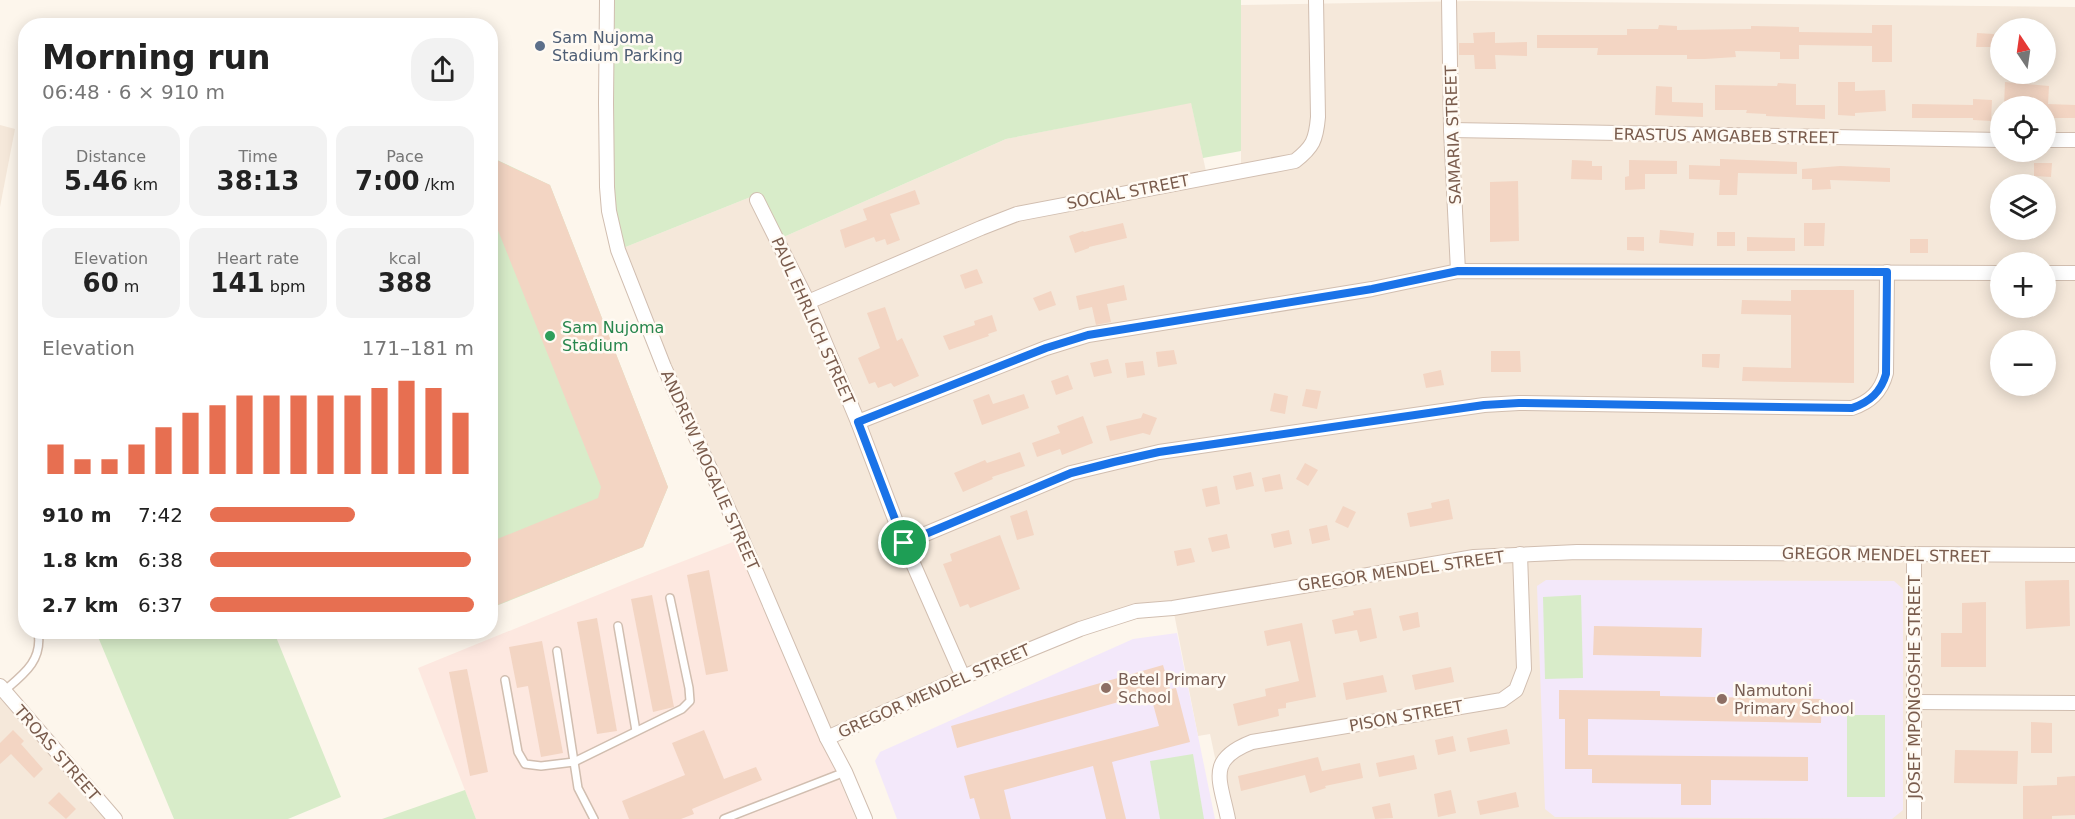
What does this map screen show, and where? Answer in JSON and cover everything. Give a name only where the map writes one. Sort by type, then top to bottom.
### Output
[{"type":"street","name":"ANDREW MOGALIE STREET","points":[[608,0],[607,187],[609,211],[616,242],[664,367],[742,539],[827,738],[845,771],[865,819]]},
{"type":"street","name":"SOCIAL STREET","points":[[808,302],[1017,214],[1295,161],[1310,150],[1317,133],[1316,0]]},
{"type":"street","name":"SAMARIA STREET","points":[[1449,0],[1451,130],[1458,271]]},
{"type":"street","name":"ERASTUS AMGABEB STREET","points":[[1451,130],[1990,140]]},
{"type":"street","points":[[2056,140],[2075,140]]},
{"type":"street","name":"PAUL EHRLICH STREET","points":[[757,200],[808,302],[858,422],[904,543],[963,677]]},
{"type":"street","points":[[858,422],[1046,348],[1088,335],[1372,289],[1458,271],[1990,273]]},
{"type":"street","points":[[904,543],[1071,473],[1114,462],[1159,452],[1465,408],[1519,403],[1852,408],[1864,404],[1876,394],[1883,385],[1886,374],[1887,272]]},
{"type":"street","points":[[2056,273],[2075,273]]},
{"type":"street","name":"GREGOR MENDEL STREET","points":[[827,738],[963,677],[1080,629],[1136,611],[1173,608],[1444,561],[1520,554],[1588,552],[1914,556],[2075,555]]},
{"type":"street","name":"PISON STREET","points":[[1228,819],[1219,777],[1220,765],[1238,747],[1252,742],[1502,700],[1510,696],[1516,690],[1524,669],[1520,554]]},
{"type":"street","name":"JOSEF MPONGOSHE STREET","points":[[1914,556],[1914,819]]},
{"type":"street","name":"TROAS STREET","points":[[2,688],[115,819]]},
{"type":"street","points":[[1915,702],[2075,703]]},
{"type":"lane","points":[[505,680],[518,752],[525,764],[541,766],[574,762],[682,709],[690,701],[689,688],[670,598]]},
{"type":"lane","points":[[618,626],[636,731]]},
{"type":"lane","points":[[2,688],[26,672],[33,663],[38,651],[38,639]]},
{"type":"lane","points":[[557,651],[578,788],[594,819]]},
{"type":"lane","points":[[724,819],[845,771]]},
{"type":"shaded area","points":[[1472,1],[2075,7],[2075,819],[1228,819],[1210,734],[1198,736],[1173,608],[1136,611],[827,738],[618,250],[758,194],[779,239],[1006,139],[1191,102],[1207,176],[1241,171],[1241,5]]},
{"type":"shaded area","points":[[0,125],[15,129],[0,207]]},
{"type":"shaded area","points":[[738,540],[856,819],[476,819],[418,668],[489,639],[498,639],[498,635]]},
{"type":"shaded area","name":"Namutoni Primary School","points":[[1546,580],[1894,581],[1903,589],[1903,810],[1892,819],[1555,817],[1545,809],[1537,586]]},
{"type":"shaded area","name":"Betel Primary School","points":[[1177,633],[1215,819],[897,819],[875,761],[880,752],[1133,639]]},
{"type":"shaded area","points":[[0,687],[115,819],[0,819]]},
{"type":"green space","points":[[607,0],[1241,0],[1241,151],[1203,158],[1191,103],[1006,139],[779,239],[758,194],[618,250],[609,211]]},
{"type":"green space","name":"Sam Nujoma Stadium","points":[[498,160],[550,185],[668,487],[643,547],[498,605]]},
{"type":"green space","points":[[1581,595],[1583,678],[1545,679],[1543,597]]},
{"type":"green space","points":[[99,639],[277,639],[341,797],[288,819],[174,819]]},
{"type":"green space","points":[[1847,715],[1885,715],[1885,797],[1847,797]]},
{"type":"green space","points":[[1193,754],[1204,819],[1160,819],[1150,761]]},
{"type":"green space","points":[[465,790],[476,819],[382,819]]},
{"type":"building","points":[[1659,25],[1677,26],[1677,30],[1751,29],[1751,26],[1799,27],[1799,32],[1872,33],[1872,25],[1892,25],[1892,62],[1872,62],[1872,46],[1799,45],[1799,59],[1780,59],[1780,52],[1735,51],[1736,57],[1687,59],[1687,55],[1597,55],[1598,48],[1537,48],[1537,35],[1627,35],[1627,29],[1658,29]]},
{"type":"building","points":[[1495,32],[1495,43],[1527,42],[1527,56],[1495,55],[1496,69],[1475,69],[1474,55],[1459,55],[1459,43],[1474,43],[1473,33]]},
{"type":"building","points":[[1977,33],[1990,34],[1990,47],[1976,47]]},
{"type":"building","points":[[1838,82],[1855,82],[1855,91],[1885,90],[1886,111],[1855,113],[1855,116],[1838,115]]},
{"type":"building","points":[[1778,83],[1796,84],[1796,105],[1825,105],[1825,119],[1766,116],[1766,114],[1746,113],[1747,110],[1715,110],[1715,85],[1777,86]]},
{"type":"building","points":[[2005,84],[2049,86],[2048,96],[2004,96]]},
{"type":"building","points":[[1656,86],[1672,87],[1672,102],[1703,103],[1703,117],[1655,115]]},
{"type":"building","points":[[1973,99],[1990,100],[1990,121],[1973,120],[1973,118],[1912,118],[1912,104],[1973,105]]},
{"type":"building","points":[[2056,104],[2075,105],[2075,118],[2056,118]]},
{"type":"building","points":[[1720,159],[1797,162],[1797,174],[1738,173],[1737,195],[1719,195],[1720,180],[1689,179],[1689,165],[1720,166]]},
{"type":"building","points":[[1572,160],[1592,161],[1592,166],[1602,166],[1602,180],[1571,179]]},
{"type":"building","points":[[1629,160],[1677,161],[1677,174],[1645,174],[1645,189],[1625,190],[1625,177],[1629,176]]},
{"type":"building","name":"Sam Nujoma Stadium","points":[[498,161],[550,185],[668,487],[643,547],[498,605],[498,539],[598,498],[601,487],[498,230]]},
{"type":"building","points":[[2034,163],[2052,163],[2051,174],[2034,174]]},
{"type":"building","points":[[1840,166],[1890,168],[1890,182],[1830,180],[1831,189],[1812,190],[1812,179],[1802,179],[1802,169]]},
{"type":"building","points":[[1518,181],[1519,241],[1490,242],[1490,182]]},
{"type":"building","points":[[915,190],[920,204],[890,214],[900,240],[887,245],[885,239],[876,242],[874,237],[845,248],[840,230],[867,220],[863,209]]},
{"type":"building","points":[[1123,223],[1127,238],[1089,247],[1075,253],[1069,236]]},
{"type":"building","points":[[1804,223],[1825,223],[1824,246],[1804,246]]},
{"type":"building","points":[[1660,230],[1694,233],[1693,246],[1659,243]]},
{"type":"building","points":[[1717,232],[1735,232],[1735,246],[1717,246]]},
{"type":"building","points":[[1627,237],[1644,237],[1644,251],[1627,250]]},
{"type":"building","points":[[1747,237],[1795,238],[1795,251],[1747,251]]},
{"type":"building","points":[[1910,239],[1928,239],[1928,253],[1910,253]]},
{"type":"building","points":[[977,269],[983,283],[965,289],[960,275]]},
{"type":"building","points":[[1124,285],[1127,300],[1107,304],[1111,322],[1096,325],[1092,307],[1079,310],[1076,296]]},
{"type":"building","points":[[1791,290],[1854,290],[1854,383],[1742,381],[1743,367],[1791,368],[1791,315],[1741,314],[1742,300],[1791,301]]},
{"type":"building","points":[[1051,291],[1056,305],[1039,311],[1033,298]]},
{"type":"building","points":[[885,307],[897,341],[902,338],[919,376],[894,387],[891,383],[878,388],[875,382],[869,384],[858,358],[880,348],[867,313]]},
{"type":"building","points":[[992,315],[997,331],[949,350],[943,336],[975,325],[974,321]]},
{"type":"building","points":[[1174,350],[1177,364],[1158,367],[1156,352]]},
{"type":"building","points":[[1491,351],[1520,351],[1521,372],[1491,372]]},
{"type":"building","points":[[1702,354],[1720,354],[1719,368],[1702,367]]},
{"type":"building","points":[[1108,359],[1112,373],[1094,377],[1090,363]]},
{"type":"building","points":[[1143,361],[1145,375],[1127,378],[1125,363]]},
{"type":"building","points":[[1441,370],[1444,385],[1426,388],[1423,374]]},
{"type":"building","points":[[1068,375],[1073,389],[1056,395],[1051,381]]},
{"type":"building","points":[[1306,389],[1321,391],[1317,409],[1302,406]]},
{"type":"building","points":[[1274,393],[1288,396],[1285,414],[1270,411]]},
{"type":"building","points":[[989,394],[993,404],[1024,394],[1029,408],[982,425],[973,400]]},
{"type":"building","points":[[1143,413],[1157,418],[1150,435],[1143,433],[1110,441],[1106,426],[1141,418]]},
{"type":"building","points":[[1083,416],[1093,443],[1062,455],[1060,449],[1037,457],[1032,443],[1060,433],[1057,426]]},
{"type":"building","points":[[1020,452],[1025,466],[992,477],[993,479],[963,492],[954,473],[985,460],[987,463]]},
{"type":"building","points":[[1305,463],[1318,470],[1308,486],[1296,479]]},
{"type":"building","points":[[1251,472],[1254,486],[1236,490],[1233,476]]},
{"type":"building","points":[[1280,474],[1283,489],[1265,492],[1262,478]]},
{"type":"building","points":[[1217,486],[1220,504],[1206,507],[1202,489]]},
{"type":"building","points":[[1449,499],[1453,519],[1410,527],[1407,513],[1432,508],[1431,503]]},
{"type":"building","points":[[1343,506],[1356,512],[1348,528],[1335,522]]},
{"type":"building","points":[[1027,510],[1034,535],[1017,540],[1010,516]]},
{"type":"building","points":[[1327,525],[1330,540],[1312,544],[1309,529]]},
{"type":"building","points":[[1289,530],[1292,544],[1274,548],[1271,534]]},
{"type":"building","points":[[1227,534],[1230,548],[1212,552],[1208,538]]},
{"type":"building","points":[[1000,535],[1020,589],[970,608],[968,604],[960,607],[943,564],[952,561],[950,554]]},
{"type":"building","points":[[1191,548],[1195,562],[1177,566],[1174,551]]},
{"type":"building","points":[[709,570],[728,671],[706,675],[687,575]]},
{"type":"building","points":[[2069,580],[2070,626],[2026,629],[2025,581]]},
{"type":"building","points":[[652,595],[674,707],[653,712],[631,599]]},
{"type":"building","points":[[1986,602],[1986,667],[1941,667],[1941,633],[1962,633],[1962,603]]},
{"type":"building","points":[[1371,608],[1377,638],[1360,642],[1357,630],[1335,634],[1332,620],[1354,615],[1353,611]]},
{"type":"building","points":[[1418,612],[1420,627],[1403,631],[1399,616]]},
{"type":"building","points":[[597,618],[617,731],[597,734],[577,622]]},
{"type":"building","points":[[1302,623],[1316,697],[1286,703],[1286,708],[1278,709],[1279,716],[1238,726],[1233,704],[1266,696],[1265,689],[1299,681],[1290,641],[1267,646],[1264,631]]},
{"type":"building","points":[[1594,626],[1702,628],[1701,657],[1593,655]]},
{"type":"building","points":[[542,641],[563,753],[541,757],[528,686],[517,688],[509,647]]},
{"type":"building","points":[[1163,665],[1170,689],[1176,688],[1190,742],[1112,762],[1126,819],[1106,819],[1093,766],[1004,790],[1011,819],[980,819],[974,798],[970,799],[964,776],[1159,726],[1150,693],[957,748],[951,726]]},
{"type":"building","points":[[1451,667],[1454,682],[1415,690],[1412,675]]},
{"type":"building","points":[[467,669],[488,772],[470,776],[449,672]]},
{"type":"building","points":[[1383,675],[1387,692],[1346,700],[1343,683]]},
{"type":"building","points":[[1559,690],[1660,691],[1660,696],[1822,699],[1821,723],[1588,719],[1588,755],[1808,757],[1808,781],[1711,780],[1711,805],[1681,805],[1681,784],[1592,783],[1592,769],[1565,769],[1565,719],[1559,719]]},
{"type":"building","points":[[2031,722],[2052,723],[2052,753],[2031,753]]},
{"type":"building","points":[[1507,729],[1510,744],[1470,752],[1467,738]]},
{"type":"building","points":[[13,730],[24,741],[21,744],[43,769],[34,778],[11,754],[0,764],[0,743]]},
{"type":"building","points":[[704,730],[724,779],[756,767],[762,780],[692,809],[694,814],[681,819],[629,819],[622,801],[685,775],[672,743]]},
{"type":"building","points":[[1453,736],[1456,751],[1438,755],[1435,740]]},
{"type":"building","points":[[1955,750],[2018,751],[2017,784],[1954,783]]},
{"type":"building","points":[[1414,755],[1417,769],[1379,777],[1376,763]]},
{"type":"building","points":[[1318,757],[1322,771],[1360,763],[1363,778],[1325,786],[1326,788],[1310,793],[1305,775],[1241,791],[1238,776]]},
{"type":"building","points":[[2075,776],[2075,815],[2052,816],[2052,819],[2023,819],[2023,786],[2057,785],[2057,777]]},
{"type":"building","points":[[1451,790],[1456,813],[1438,817],[1434,794]]},
{"type":"building","points":[[59,792],[76,809],[66,819],[48,803]]},
{"type":"building","points":[[1516,792],[1519,807],[1480,815],[1477,801]]},
{"type":"building","points":[[1390,803],[1393,818],[1375,819],[1372,807]]},
{"type":"place","name":"Sam Nujoma Stadium Parking","points":[[540,46]]},
{"type":"place","name":"Sam Nujoma Stadium","points":[[550,336]]},
{"type":"place","name":"Betel Primary School","points":[[1106,688]]},
{"type":"place","name":"Namutoni Primary School","points":[[1722,699]]},
{"type":"route","points":[[1458,271],[1887,272],[1886,374],[1883,385],[1876,394],[1864,404],[1852,408],[1519,403],[1484,405],[1159,452],[1114,462],[1071,473],[904,543],[858,422],[1066,341],[1088,335],[1372,289],[1458,271]]}]
